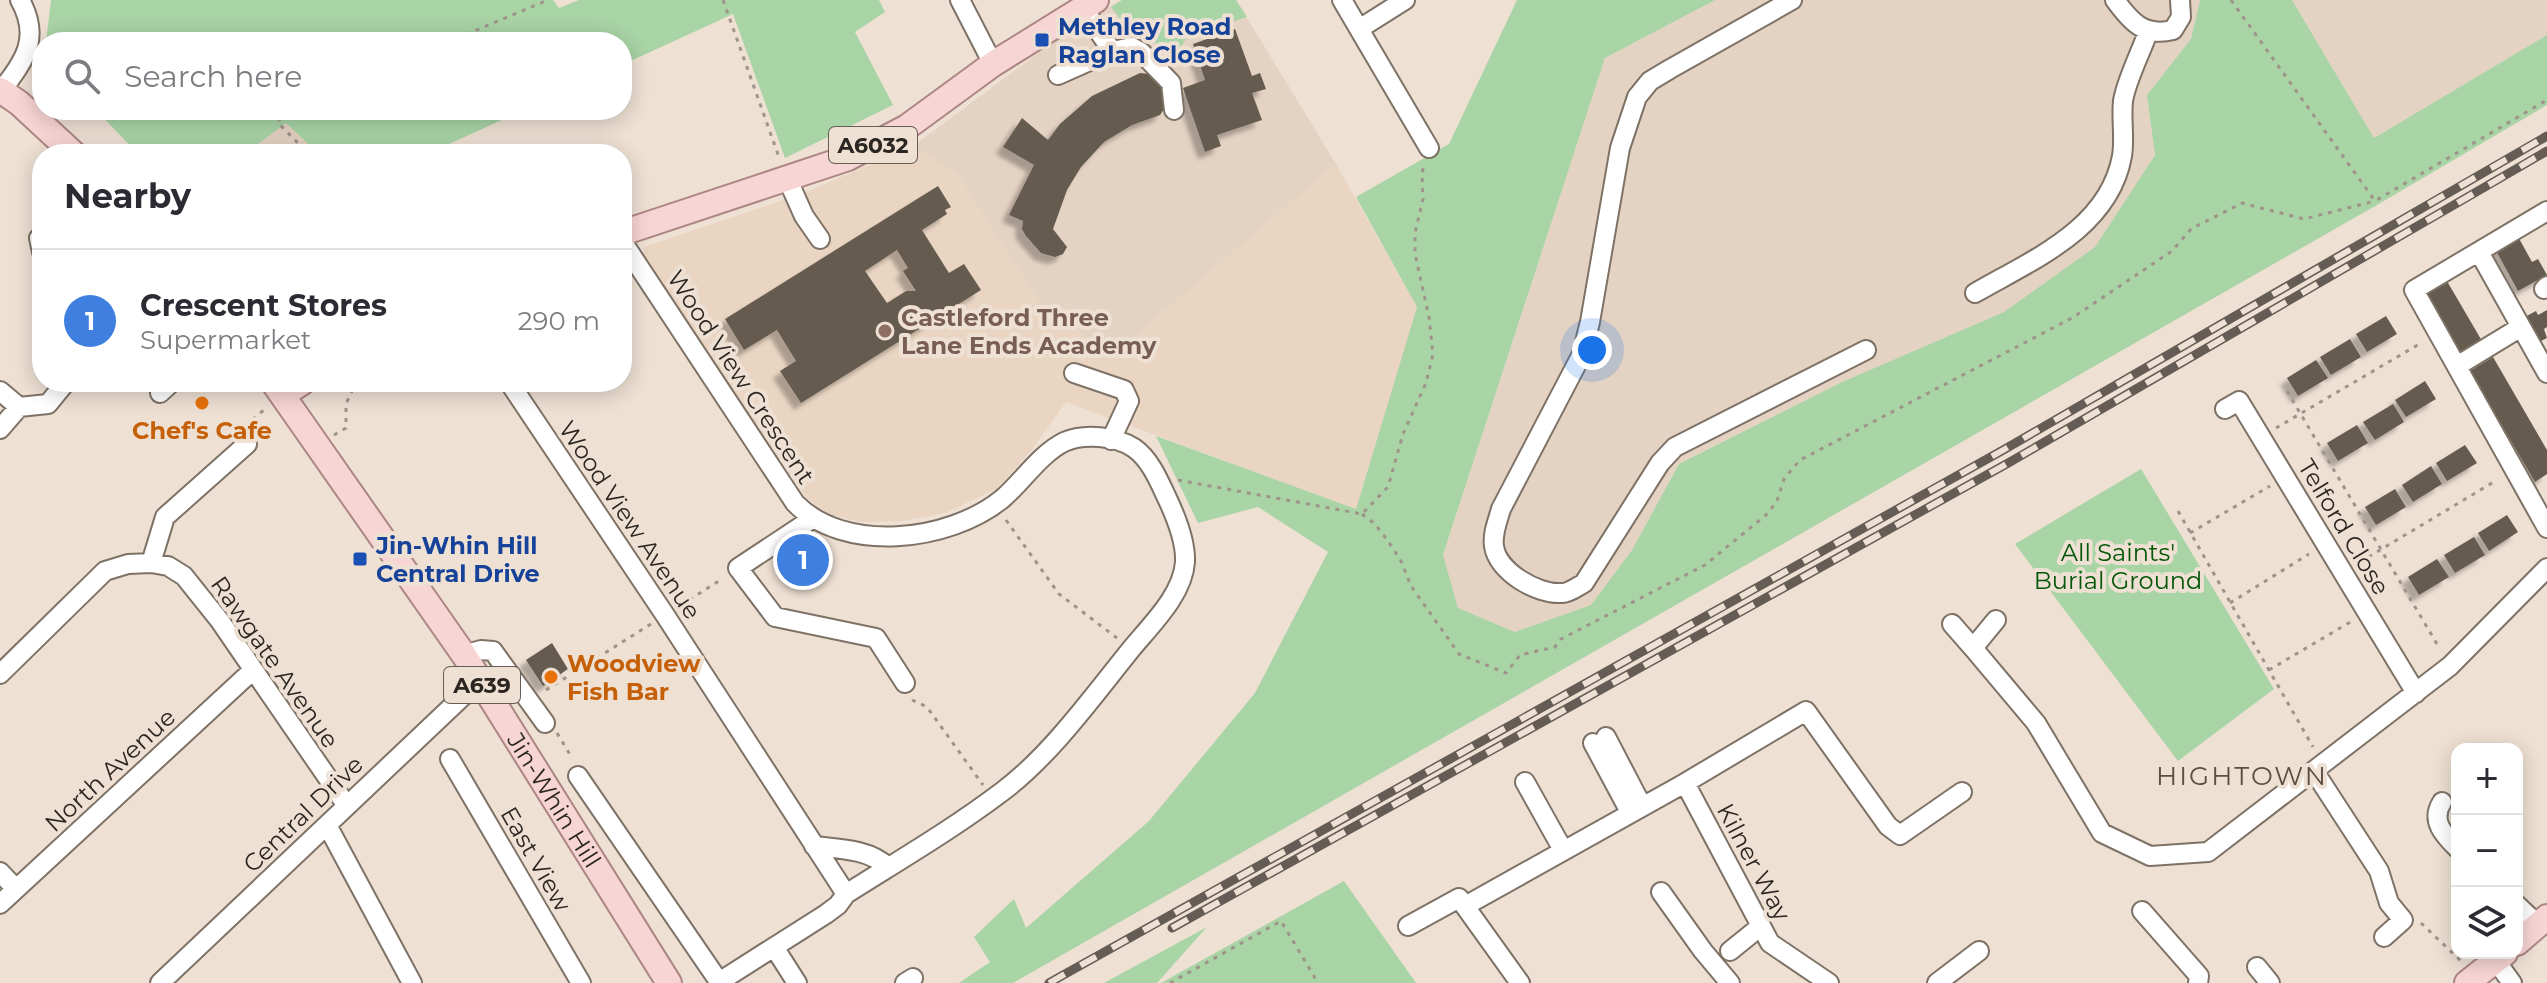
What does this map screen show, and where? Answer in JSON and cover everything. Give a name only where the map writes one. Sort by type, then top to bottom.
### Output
[{"type":"main road","name":"A6032","points":[[632,230],[848,158],[907,127],[993,64],[1090,4]]},
{"type":"main road","points":[[0,90],[32,115]]},
{"type":"main road","points":[[37,120],[63,144]]},
{"type":"main road","name":"Jin-Whin Hill","points":[[289,392],[317,445],[464,655],[669,983]]},
{"type":"main road","points":[[2523,938],[2543,921]]},
{"type":"main road","points":[[2472,979],[2498,959]]},
{"type":"street","points":[[0,90],[21,65],[28,49],[29,25],[20,0]]},
{"type":"street","points":[[960,0],[993,64]]},
{"type":"street","points":[[1342,0],[1429,148]]},
{"type":"street","points":[[1359,29],[1405,0]]},
{"type":"street","points":[[1792,0],[1650,81],[1637,97],[1620,148],[1582,354],[1501,509],[1494,536],[1494,548],[1500,561],[1521,582],[1545,593],[1565,594],[1584,583],[1660,463],[1675,447],[1866,350]]},
{"type":"street","points":[[2115,0],[2138,27],[2160,33],[2173,30],[2181,17],[2180,0]]},
{"type":"street","points":[[1090,4],[1112,51]]},
{"type":"street","points":[[1975,293],[2056,246],[2091,218],[2117,174],[2122,157],[2123,100],[2148,32]]},
{"type":"street","points":[[1058,75],[1112,51],[1132,47],[1141,52],[1171,83],[1174,110]]},
{"type":"street","points":[[787,178],[804,216],[820,239]]},
{"type":"street","points":[[2547,211],[2414,290],[2547,528]]},
{"type":"street","points":[[2479,252],[2547,373]]},
{"type":"street","name":"Wood View Crescent","points":[[632,256],[795,503],[812,519],[860,534],[908,536],[940,530],[995,503],[1062,443],[1086,436],[1111,440],[1135,449],[1156,476]]},
{"type":"street","points":[[2457,366],[2521,327]]},
{"type":"street","points":[[1074,373],[1124,390],[1128,395],[1129,401],[1111,440]]},
{"type":"street","points":[[0,391],[19,407]]},
{"type":"street","points":[[0,429],[19,407],[48,404],[58,392]]},
{"type":"street","name":"Wood View Avenue","points":[[516,392],[846,894]]},
{"type":"street","name":"Telford Close","points":[[2225,409],[2239,401],[2416,693]]},
{"type":"street","points":[[0,674],[105,571],[128,564],[151,563],[165,517],[247,444]]},
{"type":"street","points":[[578,776],[720,983],[838,905],[846,894],[992,798],[1015,780],[1073,722],[1180,584],[1185,561],[1183,541],[1156,476]]},
{"type":"street","points":[[812,519],[738,568],[775,617],[876,638],[905,683]]},
{"type":"street","name":"Rawgate Avenue","points":[[151,563],[168,566],[184,576],[347,806]]},
{"type":"street","points":[[1952,624],[2036,723],[2102,833],[2150,856],[2208,852],[2450,666],[2547,568]]},
{"type":"street","points":[[1973,648],[1996,620]]},
{"type":"street","points":[[464,655],[481,650],[493,651],[545,723]]},
{"type":"street","name":"North Avenue","points":[[0,904],[253,670]]},
{"type":"street","name":"Central Drive","points":[[160,983],[480,680]]},
{"type":"street","points":[[1408,926],[1563,850],[1685,783],[1806,711],[1888,826],[1900,835],[1962,792]]},
{"type":"street","points":[[1599,740],[1636,809]]},
{"type":"street","name":"East View","points":[[450,759],[581,983]]},
{"type":"street","points":[[2319,768],[2379,871],[2389,903],[2403,920],[2384,937]]},
{"type":"street","points":[[1525,782],[1563,850]]},
{"type":"street","name":"Kilner Way","points":[[1685,783],[1770,943],[1829,983]]},
{"type":"street","points":[[2442,802],[2437,810],[2437,821],[2451,840]]},
{"type":"street","points":[[327,825],[412,983]]},
{"type":"street","points":[[814,846],[865,853],[888,867]]},
{"type":"street","points":[[0,872],[16,889]]},
{"type":"street","points":[[1661,892],[1730,983]]},
{"type":"street","points":[[1462,902],[1520,983]]},
{"type":"street","points":[[2523,909],[2543,921]]},
{"type":"street","points":[[2142,911],[2199,976],[2198,983]]},
{"type":"street","points":[[1730,951],[1761,926]]},
{"type":"street","points":[[774,947],[797,983]]},
{"type":"street","points":[[1937,983],[1979,951]]},
{"type":"street","points":[[2502,959],[2512,983]]},
{"type":"street","points":[[2257,967],[2270,983]]},
{"type":"path","points":[[472,32],[547,0]]},
{"type":"path","points":[[723,0],[787,178]]},
{"type":"path","points":[[2231,0],[2375,201]]},
{"type":"path","points":[[1156,476],[1362,514],[1375,524],[1388,541],[1401,561],[1411,586],[1459,654],[1506,673],[1520,655],[1555,647],[1561,639],[1705,565],[1766,515],[1777,501],[1784,479],[1800,460],[2072,318],[2172,251],[2191,229],[2242,203],[2304,219],[2375,201],[2547,100]]},
{"type":"path","points":[[280,120],[278,123],[299,144]]},
{"type":"path","points":[[1362,514],[1388,487],[1400,444],[1426,383],[1433,354],[1429,317],[1415,254],[1415,233],[1423,199],[1422,174],[1429,148]]},
{"type":"path","points":[[2261,437],[2438,333]]},
{"type":"path","points":[[2287,391],[2450,666]]},
{"type":"path","points":[[247,444],[259,433],[250,422],[280,392]]},
{"type":"path","points":[[317,445],[346,428],[346,404],[351,392]]},
{"type":"path","points":[[2343,572],[2514,469]]},
{"type":"path","points":[[2190,533],[2285,477]]},
{"type":"path","points":[[995,503],[1059,594],[1132,649]]},
{"type":"path","points":[[2178,511],[2269,670],[2319,768]]},
{"type":"path","points":[[2230,603],[2326,544]]},
{"type":"path","points":[[529,701],[738,568]]},
{"type":"path","points":[[2269,670],[2367,612]]},
{"type":"path","points":[[905,683],[896,690],[899,695],[927,707],[992,798]]},
{"type":"path","points":[[545,723],[553,727],[579,768],[578,776]]},
{"type":"path","points":[[2414,916],[2472,979]]},
{"type":"path","points":[[1170,983],[1281,921],[1318,983]]},
{"type":"shaded area","points":[[1122,0],[1236,0],[1336,164],[1114,354],[1043,308],[957,174],[912,147],[1064,34]]},
{"type":"shaded area","points":[[1715,0],[2200,0],[2191,39],[2147,95],[2155,155],[2095,247],[2004,312],[1842,382],[1679,464],[1632,550],[1591,605],[1515,632],[1458,608],[1443,556],[1605,58]]},
{"type":"shaded area","points":[[2292,0],[2547,0],[2547,35],[2374,138]]},
{"type":"shaded area","points":[[286,123],[308,144],[258,144]]},
{"type":"shaded area","name":"Castleford Three Lane Ends Academy","points":[[912,147],[957,174],[1043,308],[1114,354],[1336,164],[1417,307],[1356,509],[1066,402],[1030,452],[996,489],[945,513],[902,521],[861,522],[829,514],[808,499],[643,263],[644,247],[804,193]]},
{"type":"green space","points":[[51,0],[553,0],[559,8],[579,0],[879,0],[885,12],[855,32],[893,105],[785,158],[733,14],[632,60],[632,32],[47,32]]},
{"type":"green space","points":[[1122,0],[1236,0],[1247,17],[1187,37],[1170,64],[1163,47],[1128,29],[1111,7]]},
{"type":"green space","points":[[1517,0],[1715,0],[1605,58],[1443,555],[1458,608],[1515,632],[1591,605],[1632,550],[1679,464],[1842,382],[2004,312],[2095,247],[2155,155],[2147,95],[2191,39],[2200,0],[2292,0],[2374,138],[2547,35],[2547,105],[1013,983],[959,983],[990,962],[974,937],[1014,899],[1026,928],[1149,821],[1255,693],[1328,552],[1258,507],[1198,523],[1156,436],[1356,509],[1417,307],[1356,197],[1449,144]]},
{"type":"green space","points":[[106,120],[502,120],[449,144],[308,144],[286,123],[258,144],[128,144]]},
{"type":"green space","name":"All Saints' Burial Ground","points":[[2141,469],[2274,689],[2178,761],[2015,544]]},
{"type":"green space","points":[[1344,881],[1416,983],[1161,983]]},
{"type":"green space","points":[[1207,927],[1157,983],[1104,983]]},
{"type":"building","points":[[1235,29],[1252,76],[1260,73],[1266,89],[1252,93],[1262,120],[1217,135],[1221,146],[1205,152],[1183,88],[1205,80],[1193,44]]},
{"type":"building","points":[[1140,73],[1158,79],[1166,97],[1164,109],[1160,115],[1132,125],[1104,142],[1081,167],[1067,190],[1053,229],[1067,247],[1063,254],[1055,257],[1041,253],[1022,229],[1023,221],[1009,215],[1034,165],[1003,147],[1022,118],[1048,140],[1060,124],[1092,96]]},
{"type":"building","points":[[938,186],[951,207],[945,210],[947,214],[922,230],[949,273],[964,264],[981,290],[801,403],[780,371],[796,361],[777,330],[744,350],[725,319]],"holes":[[[897,250],[908,268],[903,271],[916,291],[906,291],[887,303],[865,271]]]},
{"type":"building","points":[[2516,233],[2532,262],[2538,259],[2547,275],[2518,291],[2493,245]]},
{"type":"building","points":[[2444,276],[2482,341],[2461,354],[2423,288]]},
{"type":"building","points":[[2547,310],[2547,327],[2544,329],[2547,338],[2535,344],[2521,319],[2536,311],[2538,315]]},
{"type":"building","points":[[2386,316],[2397,334],[2367,352],[2356,334]]},
{"type":"building","points":[[2350,339],[2361,357],[2331,375],[2320,357]]},
{"type":"building","points":[[2493,357],[2547,450],[2547,474],[2535,482],[2470,371]]},
{"type":"building","points":[[2316,360],[2328,378],[2298,396],[2287,378]]},
{"type":"building","points":[[2425,381],[2436,399],[2406,417],[2395,400]]},
{"type":"building","points":[[2393,404],[2404,422],[2375,440],[2363,422]]},
{"type":"building","points":[[2357,425],[2368,443],[2338,461],[2327,443]]},
{"type":"building","points":[[2465,445],[2477,463],[2447,481],[2436,463]]},
{"type":"building","points":[[2431,466],[2442,484],[2413,502],[2402,485]]},
{"type":"building","points":[[2395,489],[2406,507],[2376,525],[2365,507]]},
{"type":"building","points":[[2507,515],[2518,532],[2489,551],[2478,533]]},
{"type":"building","points":[[2474,537],[2485,555],[2455,573],[2444,555]]},
{"type":"building","points":[[2437,559],[2449,577],[2419,595],[2408,577]]},
{"type":"building","points":[[552,643],[568,669],[543,686],[526,660]]},
{"type":"railway","points":[[1049,983],[2005,449],[2547,136]]},
{"type":"railway","points":[[1172,928],[2010,462],[2547,151]]},
{"type":"place","name":"Methley Road Raglan Close","points":[[1042,40]]},
{"type":"place","name":"Castleford Three Lane Ends Academy","points":[[885,331]]},
{"type":"place","name":"Chef's Cafe","points":[[202,403]]},
{"type":"place","name":"Jin-Whin Hill Central Drive","points":[[360,559]]},
{"type":"place","name":"Crescent Stores","points":[[803,560]]},
{"type":"place","name":"Woodview Fish Bar","points":[[551,677]]},
{"type":"district","name":"HIGHTOWN","points":[[2242,776]]}]
